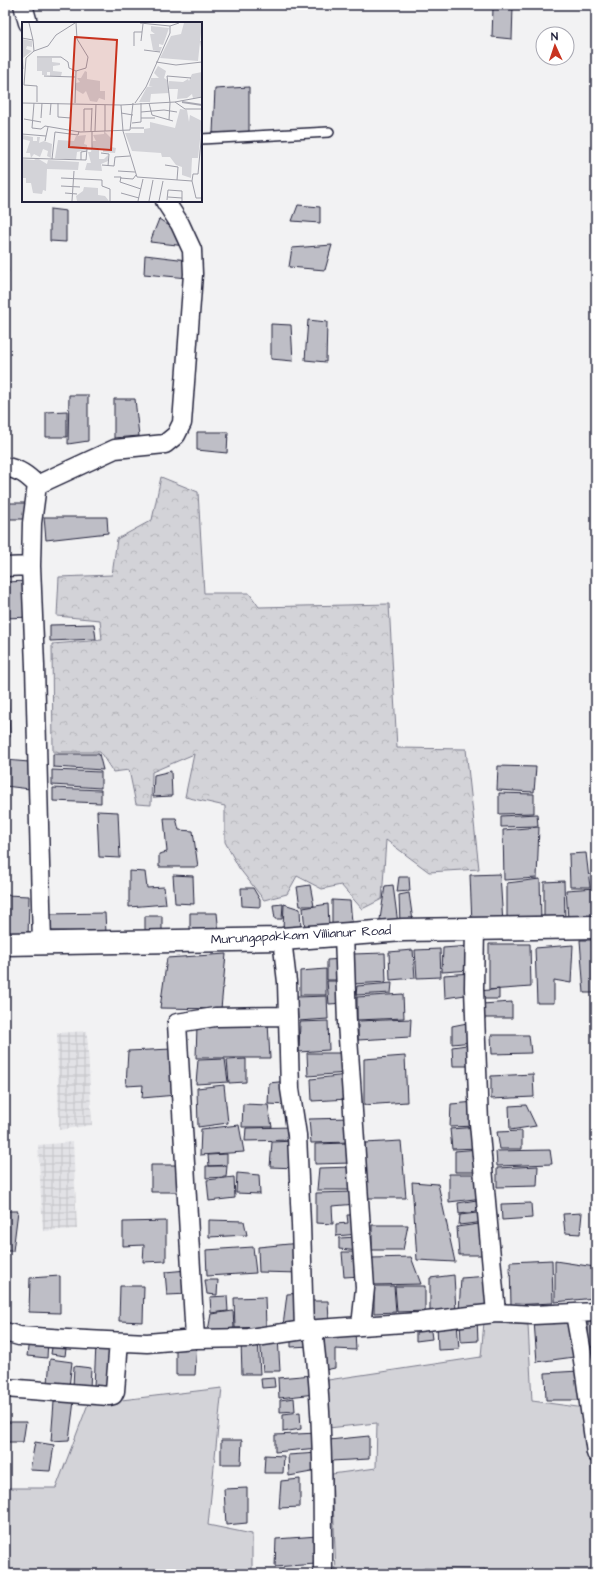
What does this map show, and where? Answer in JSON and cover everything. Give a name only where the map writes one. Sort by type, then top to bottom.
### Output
[{"type":"main road","name":"Murungapakkam Villianur Road","points":[[5,944],[282,939],[344,934],[474,928],[596,927]]},
{"type":"street","points":[[23,5],[28,22]]},
{"type":"street","points":[[37,485],[115,449],[165,444],[176,435],[182,423],[193,274],[192,250],[180,224],[166,202]]},
{"type":"street","points":[[5,467],[26,473],[37,485]]},
{"type":"street","points":[[37,485],[32,523],[31,566],[42,943]]},
{"type":"street","points":[[5,567],[31,566]]},
{"type":"street","points":[[474,928],[474,988],[479,1123],[496,1313]]},
{"type":"street","points":[[344,934],[347,1023],[365,1288],[361,1326]]},
{"type":"street","points":[[282,939],[287,982],[290,1089],[297,1135],[301,1224],[309,1330],[320,1390],[322,1434],[323,1574]]},
{"type":"street","points":[[195,1339],[177,1023],[215,1017],[288,1016]]},
{"type":"street","points":[[5,1332],[27,1336],[147,1343],[195,1339],[250,1338],[309,1330],[418,1322],[496,1313],[532,1315],[596,1312]]},
{"type":"street","points":[[575,1314],[596,1453]]},
{"type":"street","points":[[5,1388],[109,1396],[113,1395],[116,1391],[119,1342]]},
{"type":"lane","points":[[202,139],[329,132]]},
{"type":"shaded area","points":[[87,1031],[92,1125],[59,1130],[57,1033]]},
{"type":"shaded area","points":[[73,1142],[77,1229],[43,1231],[38,1145]]},
{"type":"green space","points":[[161,477],[198,492],[204,593],[249,593],[259,607],[389,604],[397,748],[466,749],[479,869],[429,872],[386,840],[382,899],[362,909],[341,885],[322,889],[297,876],[287,894],[264,900],[239,868],[225,842],[225,806],[185,797],[194,754],[152,772],[151,805],[136,804],[129,770],[113,772],[100,752],[53,752],[52,644],[102,640],[100,620],[57,616],[59,577],[112,575],[117,539],[152,520]]},
{"type":"green space","points":[[484,1322],[528,1325],[532,1401],[585,1408],[596,1501],[596,1574],[485,1574],[485,1569],[423,1568],[423,1574],[336,1574],[332,1474],[376,1468],[377,1423],[328,1428],[328,1380],[481,1357]]},
{"type":"green space","points":[[222,1388],[208,1525],[252,1534],[252,1574],[5,1574],[5,1488],[56,1488],[88,1404]]},
{"type":"building","points":[[513,7],[512,39],[492,37],[493,8]]},
{"type":"building","points":[[249,87],[249,133],[213,133],[215,89]]},
{"type":"building","points":[[298,205],[320,207],[320,223],[292,221]]},
{"type":"building","points":[[50,209],[66,211],[66,242],[50,241]]},
{"type":"building","points":[[159,219],[174,229],[186,246],[150,242]]},
{"type":"building","points":[[5,242],[8,272],[5,272]]},
{"type":"building","points":[[332,245],[325,270],[289,267],[292,248]]},
{"type":"building","points":[[145,255],[187,260],[188,278],[144,274]]},
{"type":"building","points":[[308,320],[327,322],[326,362],[305,360]]},
{"type":"building","points":[[271,324],[291,325],[293,361],[271,359]]},
{"type":"building","points":[[69,395],[88,395],[88,441],[68,444]]},
{"type":"building","points":[[114,399],[135,399],[139,436],[114,438]]},
{"type":"building","points":[[67,411],[67,437],[46,437],[46,412]]},
{"type":"building","points":[[197,432],[228,432],[227,453],[197,450]]},
{"type":"building","points":[[5,503],[31,503],[31,519],[5,519]]},
{"type":"building","points":[[44,517],[107,517],[108,533],[46,540]]},
{"type":"building","points":[[30,581],[32,617],[5,618],[5,582]]},
{"type":"building","points":[[94,624],[96,639],[50,641],[50,625]]},
{"type":"building","points":[[5,689],[8,689],[10,737],[5,737]]},
{"type":"building","points":[[53,754],[99,754],[103,770],[53,767]]},
{"type":"building","points":[[5,760],[29,762],[30,789],[5,786]]},
{"type":"building","points":[[498,766],[536,767],[534,792],[497,790]]},
{"type":"building","points":[[52,770],[101,772],[101,788],[52,785]]},
{"type":"building","points":[[171,771],[172,796],[153,797],[154,775]]},
{"type":"building","points":[[53,788],[101,790],[101,803],[53,801]]},
{"type":"building","points":[[499,793],[534,794],[534,813],[499,814]]},
{"type":"building","points":[[97,811],[118,812],[120,858],[99,857]]},
{"type":"building","points":[[537,814],[538,826],[501,827],[501,816]]},
{"type":"building","points":[[164,818],[176,818],[179,830],[193,831],[198,867],[159,867],[159,854],[167,852]]},
{"type":"building","points":[[539,827],[537,878],[504,880],[503,830]]},
{"type":"building","points":[[586,853],[590,887],[570,887],[569,854]]},
{"type":"building","points":[[129,871],[145,872],[147,888],[164,887],[166,904],[129,907]]},
{"type":"building","points":[[500,874],[503,924],[472,924],[470,875]]},
{"type":"building","points":[[173,875],[193,876],[194,904],[175,903]]},
{"type":"building","points":[[399,877],[409,877],[410,891],[397,892]]},
{"type":"building","points":[[540,879],[541,921],[507,924],[507,883]]},
{"type":"building","points":[[564,881],[565,918],[544,919],[544,882]]},
{"type":"building","points":[[310,885],[314,906],[300,906],[297,887]]},
{"type":"building","points":[[393,885],[398,924],[379,926],[385,886]]},
{"type":"building","points":[[241,888],[253,888],[260,900],[260,907],[242,906]]},
{"type":"building","points":[[596,888],[596,920],[568,919],[566,890]]},
{"type":"building","points":[[409,893],[413,921],[400,924],[399,895]]},
{"type":"building","points":[[5,895],[29,896],[28,939],[5,940]]},
{"type":"building","points":[[332,900],[350,901],[352,922],[332,924]]},
{"type":"building","points":[[283,904],[282,919],[275,919],[273,905]]},
{"type":"building","points":[[284,904],[300,909],[301,930],[283,930]]},
{"type":"building","points":[[328,904],[329,926],[305,930],[303,908]]},
{"type":"building","points":[[105,913],[106,932],[48,931],[48,914]]},
{"type":"building","points":[[190,913],[217,913],[219,934],[190,933]]},
{"type":"building","points":[[145,916],[162,916],[162,934],[145,936]]},
{"type":"building","points":[[580,940],[596,940],[596,993],[584,993]]},
{"type":"building","points":[[489,944],[530,944],[531,987],[489,990]]},
{"type":"building","points":[[573,945],[571,983],[554,980],[554,1003],[537,1003],[535,948]]},
{"type":"building","points":[[470,946],[472,970],[442,972],[443,948]]},
{"type":"building","points":[[440,949],[441,977],[417,978],[415,950]]},
{"type":"building","points":[[413,950],[415,978],[390,980],[389,952]]},
{"type":"building","points":[[385,953],[386,982],[353,984],[352,954]]},
{"type":"building","points":[[226,954],[221,1009],[160,1008],[167,958]]},
{"type":"building","points":[[343,959],[344,980],[327,980],[327,960]]},
{"type":"building","points":[[326,969],[326,995],[300,995],[300,971]]},
{"type":"building","points":[[471,973],[472,994],[445,998],[444,975]]},
{"type":"building","points":[[327,981],[344,981],[344,1003],[329,1004]]},
{"type":"building","points":[[392,983],[391,993],[356,995],[357,986]]},
{"type":"building","points":[[499,989],[499,999],[481,999],[479,991]]},
{"type":"building","points":[[403,994],[404,1018],[357,1020],[357,997]]},
{"type":"building","points":[[327,996],[328,1019],[298,1021],[297,997]]},
{"type":"building","points":[[512,1002],[512,1018],[482,1018],[482,1004]]},
{"type":"building","points":[[411,1019],[410,1037],[358,1040],[358,1021]]},
{"type":"building","points":[[328,1021],[329,1050],[299,1052],[300,1022]]},
{"type":"building","points":[[472,1022],[473,1042],[452,1044],[452,1026]]},
{"type":"building","points":[[268,1023],[270,1058],[196,1058],[197,1025]]},
{"type":"building","points":[[491,1035],[529,1035],[531,1053],[492,1054]]},
{"type":"building","points":[[474,1044],[475,1066],[453,1066],[452,1047]]},
{"type":"building","points":[[172,1049],[176,1095],[142,1098],[143,1085],[126,1086],[128,1051]]},
{"type":"building","points":[[307,1053],[347,1053],[347,1073],[308,1076]]},
{"type":"building","points":[[405,1056],[407,1102],[364,1105],[364,1059]]},
{"type":"building","points":[[225,1059],[228,1082],[196,1084],[198,1060]]},
{"type":"building","points":[[246,1059],[246,1082],[229,1083],[227,1060]]},
{"type":"building","points":[[533,1074],[534,1097],[491,1099],[491,1076]]},
{"type":"building","points":[[347,1075],[349,1099],[312,1101],[311,1079]]},
{"type":"building","points":[[288,1081],[289,1105],[268,1104],[269,1083]]},
{"type":"building","points":[[224,1085],[228,1123],[198,1127],[197,1088]]},
{"type":"building","points":[[476,1102],[477,1126],[450,1127],[451,1104]]},
{"type":"building","points":[[243,1104],[268,1105],[272,1127],[242,1127]]},
{"type":"building","points":[[526,1105],[536,1126],[510,1130],[509,1106]]},
{"type":"building","points":[[350,1118],[352,1142],[311,1143],[309,1119]]},
{"type":"building","points":[[239,1125],[244,1152],[200,1155],[201,1129]]},
{"type":"building","points":[[293,1127],[294,1140],[245,1141],[246,1128]]},
{"type":"building","points":[[478,1127],[479,1148],[452,1149],[450,1129]]},
{"type":"building","points":[[522,1131],[522,1149],[500,1149],[497,1132]]},
{"type":"building","points":[[295,1141],[297,1168],[270,1167],[272,1142]]},
{"type":"building","points":[[401,1141],[406,1198],[366,1198],[365,1143]]},
{"type":"building","points":[[348,1143],[351,1163],[315,1164],[315,1144]]},
{"type":"building","points":[[479,1149],[480,1172],[455,1172],[455,1151]]},
{"type":"building","points":[[550,1150],[552,1164],[497,1166],[496,1151]]},
{"type":"building","points":[[227,1154],[227,1165],[209,1166],[208,1155]]},
{"type":"building","points":[[151,1165],[178,1165],[179,1192],[151,1192]]},
{"type":"building","points":[[206,1166],[227,1166],[226,1177],[206,1178]]},
{"type":"building","points":[[538,1166],[537,1186],[497,1187],[497,1168]]},
{"type":"building","points":[[353,1167],[354,1190],[317,1190],[319,1168]]},
{"type":"building","points":[[237,1173],[259,1175],[260,1194],[236,1193]]},
{"type":"building","points":[[449,1174],[481,1174],[483,1198],[449,1202]]},
{"type":"building","points":[[234,1177],[235,1198],[209,1201],[207,1180]]},
{"type":"building","points":[[412,1182],[438,1184],[455,1262],[417,1260]]},
{"type":"building","points":[[354,1192],[357,1204],[332,1206],[333,1224],[316,1223],[316,1193]]},
{"type":"building","points":[[483,1199],[484,1211],[459,1214],[458,1203]]},
{"type":"building","points":[[531,1203],[532,1218],[502,1220],[501,1204]]},
{"type":"building","points":[[5,1211],[18,1211],[13,1251],[5,1251]]},
{"type":"building","points":[[485,1212],[485,1222],[459,1225],[460,1215]]},
{"type":"building","points":[[582,1213],[580,1234],[565,1233],[563,1214]]},
{"type":"building","points":[[347,1215],[358,1215],[359,1234],[336,1236],[336,1224],[348,1223]]},
{"type":"building","points":[[209,1220],[244,1221],[247,1235],[209,1237]]},
{"type":"building","points":[[166,1221],[166,1261],[143,1262],[144,1245],[123,1246],[123,1222]]},
{"type":"building","points":[[486,1223],[488,1255],[459,1255],[457,1227]]},
{"type":"building","points":[[372,1225],[408,1225],[403,1250],[372,1250]]},
{"type":"building","points":[[358,1237],[359,1251],[339,1249],[339,1238]]},
{"type":"building","points":[[300,1243],[301,1273],[259,1272],[258,1247]]},
{"type":"building","points":[[253,1247],[256,1273],[207,1276],[206,1250]]},
{"type":"building","points":[[342,1252],[359,1252],[361,1276],[344,1277]]},
{"type":"building","points":[[411,1257],[421,1284],[373,1285],[372,1258]]},
{"type":"building","points":[[552,1260],[553,1303],[511,1305],[510,1262]]},
{"type":"building","points":[[555,1261],[595,1267],[594,1298],[555,1302]]},
{"type":"building","points":[[187,1270],[189,1294],[167,1295],[165,1272]]},
{"type":"building","points":[[454,1275],[456,1311],[430,1312],[430,1278]]},
{"type":"building","points":[[60,1276],[60,1313],[29,1312],[30,1278]]},
{"type":"building","points":[[489,1276],[492,1309],[459,1311],[461,1278]]},
{"type":"building","points":[[205,1280],[218,1280],[217,1295],[207,1294]]},
{"type":"building","points":[[120,1286],[144,1286],[143,1322],[119,1321]]},
{"type":"building","points":[[374,1286],[394,1286],[396,1312],[374,1313]]},
{"type":"building","points":[[395,1286],[425,1286],[425,1311],[397,1312]]},
{"type":"building","points":[[301,1293],[302,1325],[283,1326],[287,1294]]},
{"type":"building","points":[[227,1296],[228,1311],[211,1313],[210,1297]]},
{"type":"building","points":[[265,1297],[266,1327],[235,1328],[234,1298]]},
{"type":"building","points":[[309,1301],[328,1301],[329,1322],[308,1324]]},
{"type":"building","points":[[233,1311],[234,1328],[208,1331],[211,1314]]},
{"type":"building","points":[[596,1316],[596,1347],[588,1347],[588,1317]]},
{"type":"building","points":[[477,1320],[478,1341],[461,1342],[460,1321]]},
{"type":"building","points":[[569,1320],[574,1357],[537,1362],[534,1321]]},
{"type":"building","points":[[457,1322],[459,1349],[438,1350],[437,1323]]},
{"type":"building","points":[[430,1324],[432,1339],[416,1341],[416,1325]]},
{"type":"building","points":[[355,1330],[356,1350],[335,1349],[335,1368],[325,1370],[324,1332]]},
{"type":"building","points":[[310,1334],[311,1346],[291,1347],[291,1335]]},
{"type":"building","points":[[278,1337],[280,1371],[263,1371],[260,1339]]},
{"type":"building","points":[[29,1339],[48,1340],[47,1358],[27,1356]]},
{"type":"building","points":[[258,1340],[260,1374],[242,1374],[241,1341]]},
{"type":"building","points":[[53,1341],[67,1342],[65,1356],[51,1354]]},
{"type":"building","points":[[176,1344],[197,1344],[195,1375],[176,1375]]},
{"type":"building","points":[[96,1345],[115,1345],[113,1387],[94,1386]]},
{"type":"building","points":[[593,1355],[596,1355],[596,1394],[593,1394]]},
{"type":"building","points":[[50,1359],[72,1362],[69,1387],[48,1383]]},
{"type":"building","points":[[74,1366],[91,1368],[90,1388],[73,1387]]},
{"type":"building","points":[[579,1371],[579,1400],[546,1400],[545,1373]]},
{"type":"building","points":[[313,1375],[315,1394],[279,1398],[278,1378]]},
{"type":"building","points":[[274,1378],[275,1387],[262,1388],[261,1379]]},
{"type":"building","points":[[294,1398],[295,1411],[280,1412],[280,1400]]},
{"type":"building","points":[[74,1401],[69,1440],[51,1441],[54,1402]]},
{"type":"building","points":[[300,1412],[301,1429],[283,1432],[283,1414]]},
{"type":"building","points":[[5,1422],[26,1422],[23,1442],[5,1442]]},
{"type":"building","points":[[318,1433],[318,1448],[275,1452],[275,1435]]},
{"type":"building","points":[[369,1436],[369,1459],[331,1461],[329,1440]]},
{"type":"building","points":[[221,1440],[242,1440],[241,1464],[221,1464]]},
{"type":"building","points":[[35,1442],[54,1445],[50,1471],[30,1470]]},
{"type":"building","points":[[318,1453],[317,1471],[289,1476],[288,1455]]},
{"type":"building","points":[[265,1455],[284,1456],[283,1473],[264,1473]]},
{"type":"building","points":[[300,1479],[300,1507],[279,1508],[281,1481]]},
{"type":"building","points":[[247,1488],[247,1523],[226,1525],[224,1489]]},
{"type":"building","points":[[318,1536],[316,1564],[275,1567],[276,1539]]},
{"type":"building","points":[[449,1573],[474,1574],[449,1574]]}]
